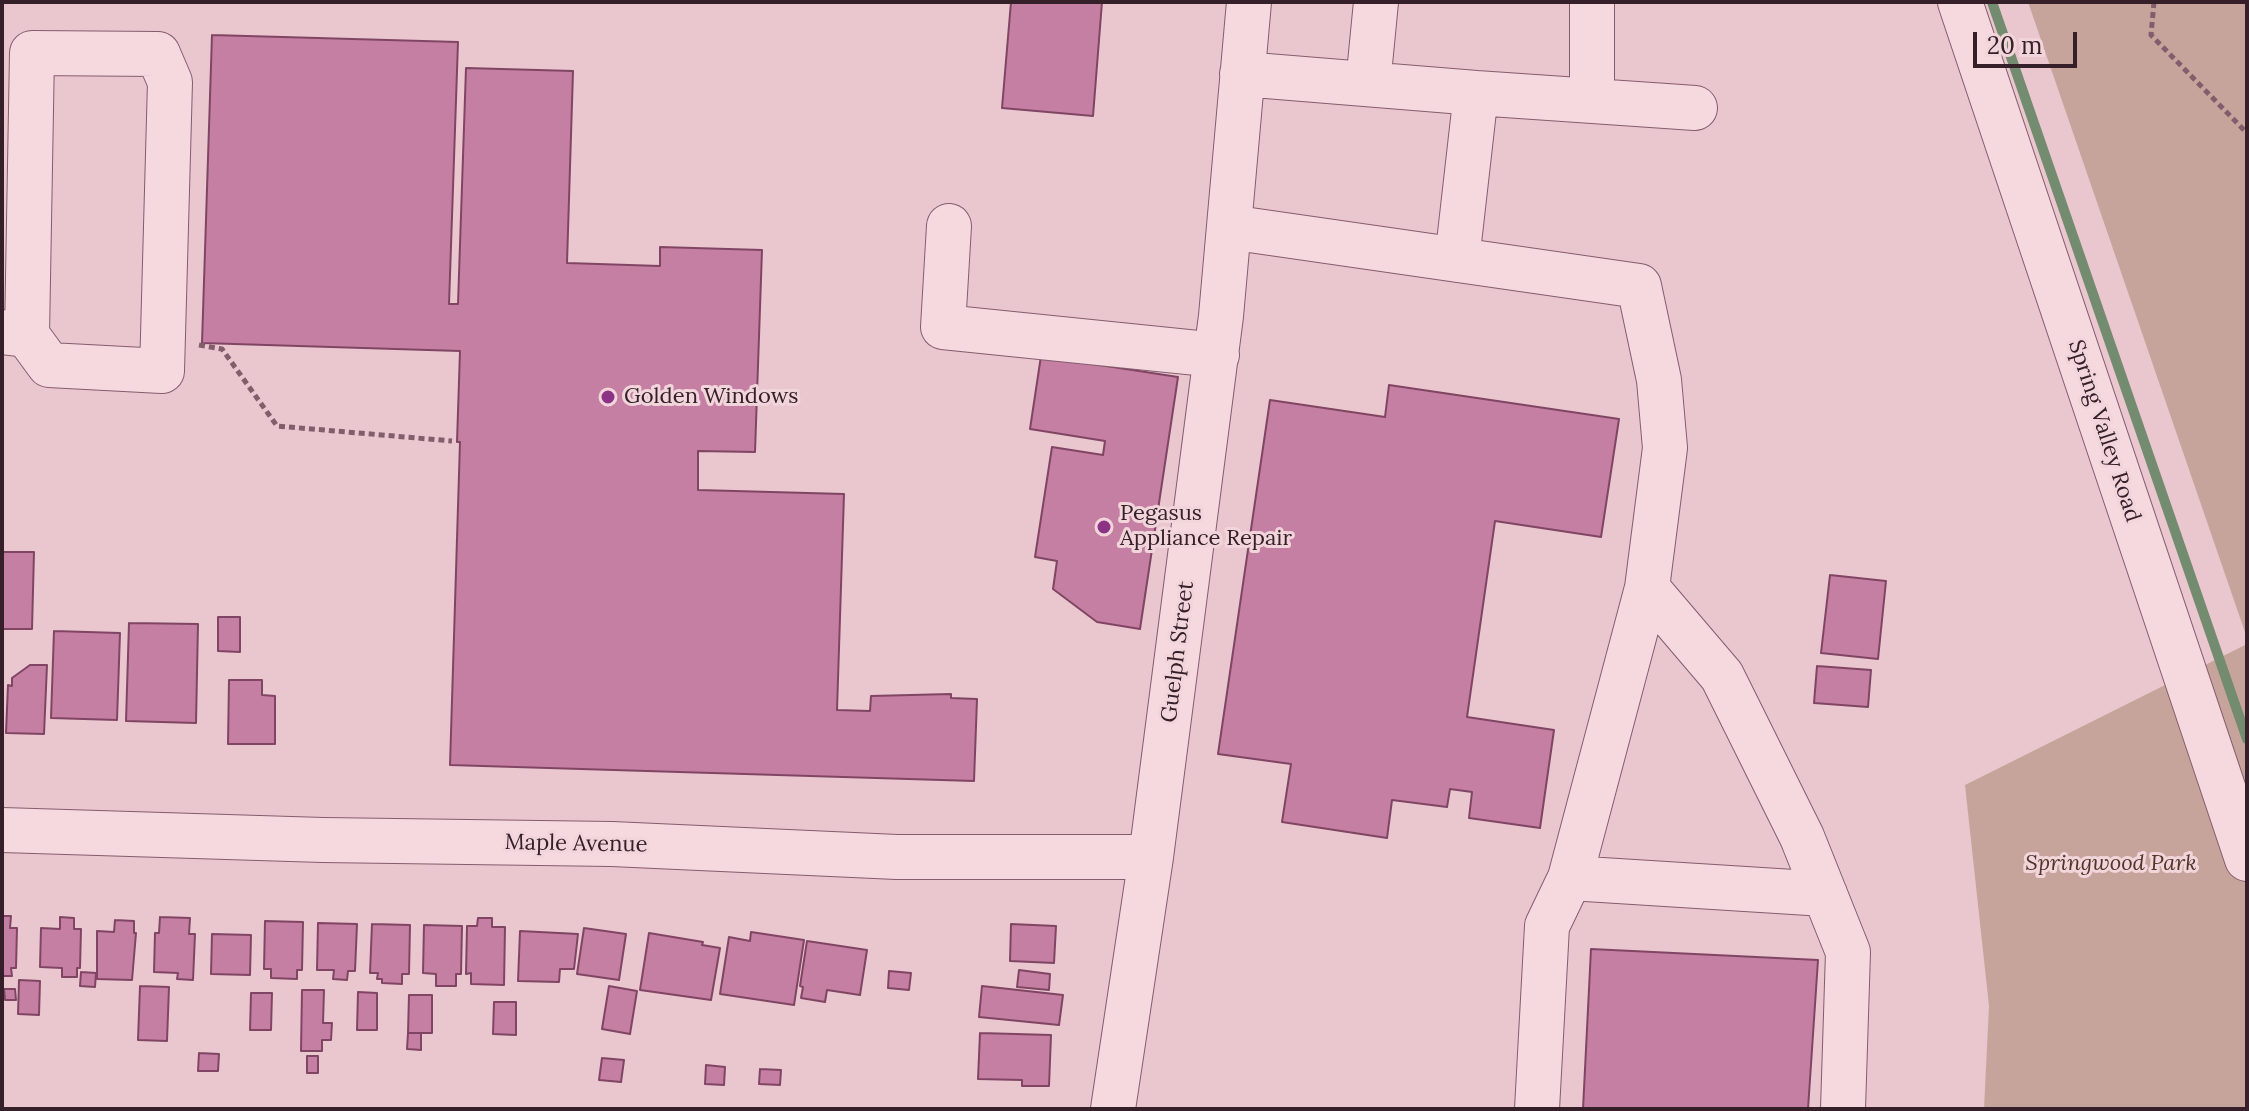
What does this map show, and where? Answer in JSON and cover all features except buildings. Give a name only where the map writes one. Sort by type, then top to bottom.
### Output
[{"type":"street","name":"Guelph Street","points":[[1113,1109],[1151,857],[1217,355],[1249,2]]},
{"type":"street","points":[[1368,84],[1376,2]]},
{"type":"street","points":[[1592,2],[1592,101]]},
{"type":"street","name":"Spring Valley Road","points":[[1960,2],[2247,859]]},
{"type":"street","points":[[32,53],[158,54],[170,82],[162,371],[49,365],[15,334],[32,53]]},
{"type":"street","points":[[1242,74],[1695,108]]},
{"type":"street","points":[[1457,260],[1476,93]]},
{"type":"street","points":[[949,226],[943,327],[1217,355]]},
{"type":"street","points":[[1229,227],[1639,286],[1659,380],[1665,448],[1647,588],[1570,878],[1547,926],[1537,1109]]},
{"type":"street","points":[[1647,588],[1722,676],[1802,837],[1848,952],[1843,1109]]},
{"type":"street","name":"Maple Avenue","points":[[2,830],[323,840],[612,844],[897,857],[1151,857]]},
{"type":"street","points":[[1570,878],[1825,894]]},
{"type":"path","points":[[2154,2],[2151,35],[2247,133]]},
{"type":"path","points":[[163,338],[222,349],[277,426],[452,441]]},
{"type":"green space","points":[[2028,2],[2247,2],[2247,638]]},
{"type":"green space","name":"Springwood Park","points":[[2247,644],[2247,1109],[1984,1109],[1989,1006],[1965,785]]},
{"type":"waterway","points":[[1992,2],[2247,739]]},
{"type":"place","name":"Golden Windows","points":[[608,397]]},
{"type":"place","name":"Pegasus Appliance Repair","points":[[1104,527]]}]
